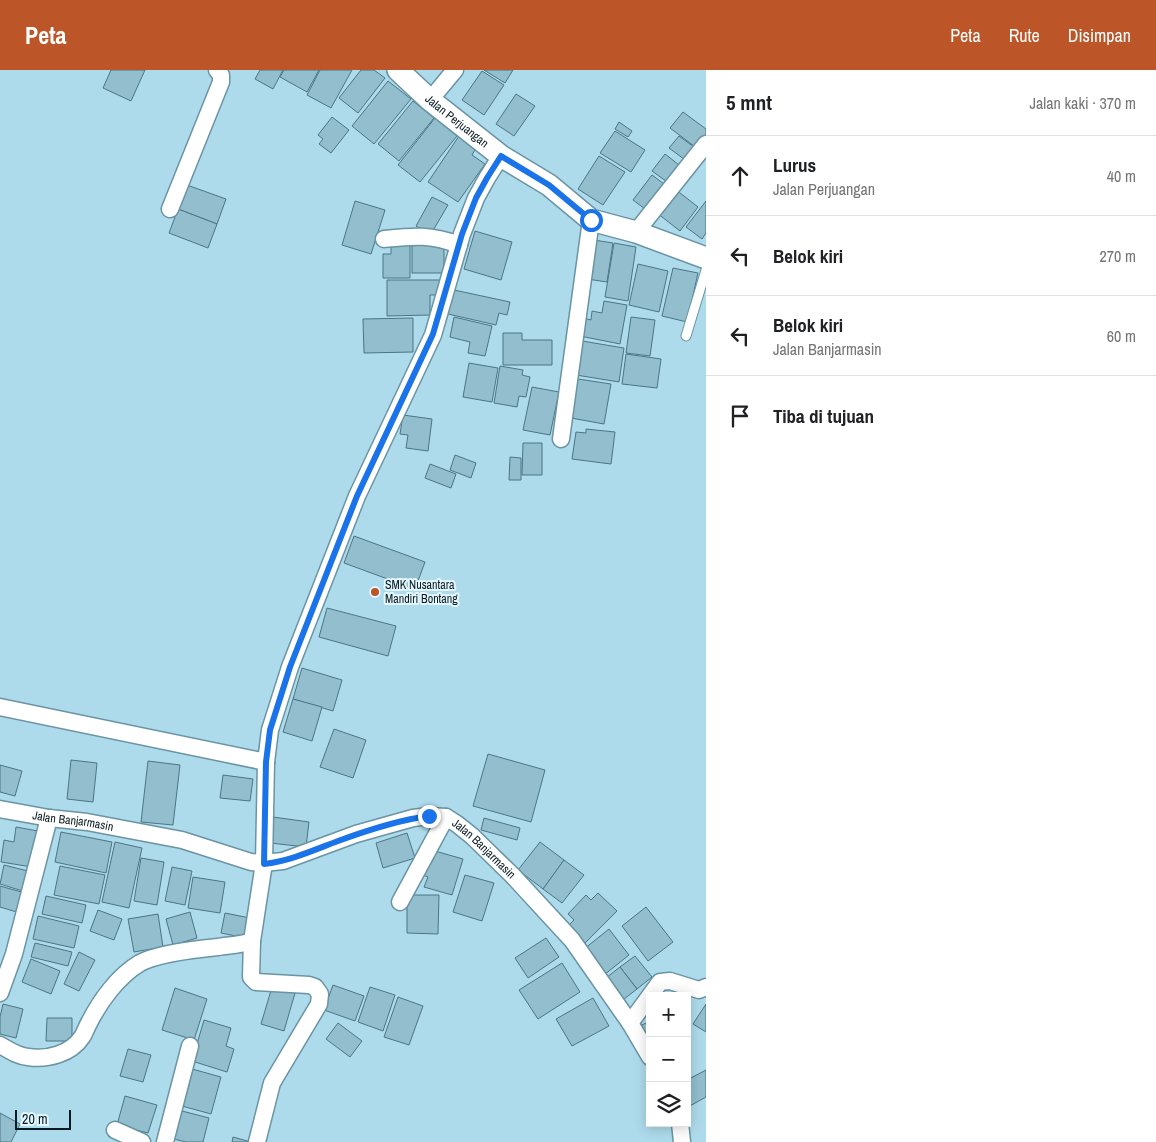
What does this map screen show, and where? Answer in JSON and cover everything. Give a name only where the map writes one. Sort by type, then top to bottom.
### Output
[{"type":"street","points":[[170,209],[222,82],[222,75],[217,70]]},
{"type":"street","name":"Jalan Perjuangan","points":[[398,70],[430,100],[501,156],[549,185],[591,220],[636,232],[706,258]]},
{"type":"street","points":[[430,100],[455,70]]},
{"type":"street","points":[[636,232],[706,144]]},
{"type":"street","points":[[257,1142],[272,1083],[319,1004],[320,994],[316,987],[256,982],[251,977],[252,944],[264,864],[266,762],[270,730],[290,667],[357,496],[430,343],[440,315],[459,245],[476,198],[501,156]]},
{"type":"street","points":[[561,439],[591,220]]},
{"type":"street","points":[[384,239],[427,236],[459,245]]},
{"type":"street","points":[[0,707],[266,762]]},
{"type":"street","name":"Jalan Banjarmasin","points":[[0,808],[182,840],[251,862],[264,864],[283,861],[356,834],[412,818],[446,817],[472,836],[513,876],[572,940],[646,1050]]},
{"type":"street","points":[[400,902],[446,817]]},
{"type":"street","points":[[0,993],[14,954],[49,818]]},
{"type":"street","points":[[0,1045],[13,1053],[27,1057],[44,1057],[60,1054],[72,1048],[82,1037],[114,986],[140,964],[151,959],[169,955],[252,944]]},
{"type":"street","points":[[630,1024],[660,982],[670,981],[699,990],[706,987]]},
{"type":"street","points":[[165,1142],[190,1046]]},
{"type":"street","points":[[680,1127],[682,1142]]},
{"type":"street","points":[[115,1130],[142,1142]]},
{"type":"lane","points":[[686,336],[706,270]]},
{"type":"building","points":[[111,70],[145,70],[131,101],[103,88]]},
{"type":"building","points":[[260,70],[283,70],[273,89],[255,79]]},
{"type":"building","points":[[284,70],[319,70],[307,92],[280,77]]},
{"type":"building","points":[[320,70],[352,70],[331,108],[307,95]]},
{"type":"building","points":[[361,70],[374,70],[385,78],[358,113],[339,98]]},
{"type":"building","points":[[484,70],[513,70],[505,83]]},
{"type":"building","points":[[482,71],[504,85],[484,115],[462,100]]},
{"type":"building","points":[[388,81],[411,99],[374,144],[352,126]]},
{"type":"building","points":[[516,94],[535,106],[514,136],[496,124]]},
{"type":"building","points":[[413,101],[434,118],[399,161],[378,144]]},
{"type":"building","points":[[683,112],[706,129],[706,139],[698,149],[670,128]]},
{"type":"building","points":[[332,117],[349,130],[331,153],[319,144],[323,139],[318,135]]},
{"type":"building","points":[[435,118],[457,136],[420,182],[398,165]]},
{"type":"building","points":[[619,122],[632,131],[628,137],[615,129]]},
{"type":"building","points":[[615,131],[645,150],[631,172],[600,153]]},
{"type":"building","points":[[459,136],[476,148],[472,155],[485,164],[458,202],[428,182]]},
{"type":"building","points":[[679,136],[698,150],[688,162],[669,148]]},
{"type":"building","points":[[665,154],[683,168],[670,184],[652,171]]},
{"type":"building","points":[[599,156],[625,172],[603,205],[578,189]]},
{"type":"building","points":[[652,175],[668,187],[649,212],[633,200]]},
{"type":"building","points":[[187,185],[226,199],[217,224],[178,209]]},
{"type":"building","points":[[675,189],[698,207],[680,231],[657,213]]},
{"type":"building","points":[[432,197],[448,205],[431,234],[416,226]]},
{"type":"building","points":[[355,201],[385,210],[371,254],[342,245]]},
{"type":"building","points":[[706,201],[706,233],[702,239],[686,227]]},
{"type":"building","points":[[178,209],[217,224],[208,248],[169,233]]},
{"type":"building","points":[[475,231],[512,242],[501,280],[464,269]]},
{"type":"building","points":[[594,240],[613,243],[607,282],[587,279]]},
{"type":"building","points":[[391,242],[410,242],[410,278],[383,278],[383,254],[391,254]]},
{"type":"building","points":[[614,243],[636,247],[628,301],[605,297]]},
{"type":"building","points":[[412,245],[444,245],[444,273],[412,273]]},
{"type":"building","points":[[638,264],[668,271],[659,312],[629,305]]},
{"type":"building","points":[[673,268],[698,273],[687,322],[662,316]]},
{"type":"building","points":[[387,280],[441,280],[441,295],[430,295],[430,315],[387,316]]},
{"type":"building","points":[[454,290],[510,302],[507,315],[499,313],[496,325],[448,314]]},
{"type":"building","points":[[604,301],[627,305],[620,344],[580,336],[583,318],[591,320],[592,311],[602,313]]},
{"type":"building","points":[[454,317],[492,326],[485,356],[468,353],[470,342],[450,337]]},
{"type":"building","points":[[631,317],[655,320],[650,356],[626,353]]},
{"type":"building","points":[[413,318],[413,352],[364,353],[363,319]]},
{"type":"building","points":[[503,333],[522,333],[522,340],[552,340],[552,365],[503,365]]},
{"type":"building","points":[[582,341],[624,348],[619,382],[576,375]]},
{"type":"building","points":[[626,354],[661,359],[657,388],[622,384]]},
{"type":"building","points":[[469,363],[498,368],[492,402],[463,397]]},
{"type":"building","points":[[500,366],[523,370],[522,375],[530,377],[526,397],[519,396],[517,407],[494,403]]},
{"type":"building","points":[[578,379],[611,384],[604,424],[571,418]]},
{"type":"building","points":[[532,387],[559,392],[550,435],[523,430]]},
{"type":"building","points":[[403,415],[432,419],[428,451],[406,448],[408,435],[400,434]]},
{"type":"building","points":[[586,429],[615,432],[611,464],[572,459],[576,432],[586,433]]},
{"type":"building","points":[[523,443],[542,443],[542,475],[522,475]]},
{"type":"building","points":[[455,455],[476,463],[471,478],[450,470]]},
{"type":"building","points":[[510,457],[521,458],[521,480],[509,480]]},
{"type":"building","points":[[430,464],[456,474],[451,488],[425,478]]},
{"type":"building","points":[[354,536],[425,562],[415,589],[344,563]]},
{"type":"building","points":[[327,608],[396,626],[388,656],[319,637]]},
{"type":"building","points":[[302,668],[342,680],[333,711],[293,699]]},
{"type":"building","points":[[293,699],[322,707],[312,741],[283,732]]},
{"type":"building","points":[[334,729],[366,740],[353,778],[320,767]]},
{"type":"building","points":[[488,754],[545,770],[531,822],[473,806]]},
{"type":"building","points":[[71,760],[97,763],[93,802],[67,799]]},
{"type":"building","points":[[148,761],[180,765],[173,825],[141,822]]},
{"type":"building","points":[[0,765],[22,771],[15,796],[0,792]]},
{"type":"building","points":[[223,775],[253,779],[250,801],[220,798]]},
{"type":"building","points":[[273,817],[309,822],[306,847],[270,843]]},
{"type":"building","points":[[484,818],[520,828],[517,840],[481,830]]},
{"type":"building","points":[[16,827],[38,831],[32,867],[1,862],[4,840],[14,842]]},
{"type":"building","points":[[61,832],[112,842],[106,873],[55,862]]},
{"type":"building","points":[[407,833],[415,858],[383,868],[376,843]]},
{"type":"building","points":[[115,842],[142,848],[129,908],[102,902]]},
{"type":"building","points":[[540,842],[564,860],[543,889],[518,870]]},
{"type":"building","points":[[435,851],[463,859],[452,895],[424,887],[428,877],[423,875],[427,860],[432,862]]},
{"type":"building","points":[[141,858],[164,862],[157,905],[134,901]]},
{"type":"building","points":[[564,860],[584,875],[562,903],[543,889]]},
{"type":"building","points":[[4,865],[32,872],[26,892],[0,884]]},
{"type":"building","points":[[60,866],[105,875],[99,904],[54,895]]},
{"type":"building","points":[[172,867],[192,871],[185,905],[165,901]]},
{"type":"building","points":[[465,875],[494,883],[482,921],[453,912]]},
{"type":"building","points":[[193,877],[225,882],[220,913],[188,908]]},
{"type":"building","points":[[0,886],[25,893],[20,913],[0,907]]},
{"type":"building","points":[[598,893],[617,911],[585,943],[568,926],[574,920],[568,914],[586,895],[591,900]]},
{"type":"building","points":[[407,895],[439,895],[438,934],[407,933]]},
{"type":"building","points":[[46,896],[86,905],[82,923],[42,914]]},
{"type":"building","points":[[646,907],[673,942],[648,961],[622,926]]},
{"type":"building","points":[[98,910],[122,919],[114,940],[90,931]]},
{"type":"building","points":[[190,912],[197,938],[173,945],[166,919]]},
{"type":"building","points":[[225,913],[250,918],[246,938],[221,933]]},
{"type":"building","points":[[158,914],[163,947],[134,952],[128,919]]},
{"type":"building","points":[[38,916],[79,926],[74,948],[33,939]]},
{"type":"building","points":[[609,929],[629,955],[604,975],[584,949]]},
{"type":"building","points":[[546,938],[559,957],[528,978],[515,958]]},
{"type":"building","points":[[35,943],[72,952],[68,966],[31,957]]},
{"type":"building","points":[[79,952],[95,960],[79,991],[64,984]]},
{"type":"building","points":[[635,956],[652,977],[637,989],[620,967]]},
{"type":"building","points":[[31,959],[60,971],[51,994],[22,982]]},
{"type":"building","points":[[562,963],[580,992],[538,1019],[519,990]]},
{"type":"building","points":[[620,967],[637,989],[619,1003],[602,981]]},
{"type":"building","points":[[333,985],[364,996],[355,1021],[324,1010]]},
{"type":"building","points":[[272,987],[295,993],[284,1031],[261,1024]]},
{"type":"building","points":[[370,987],[395,995],[383,1031],[358,1022]]},
{"type":"building","points":[[175,988],[207,999],[194,1040],[162,1030]]},
{"type":"building","points":[[398,997],[423,1006],[409,1045],[384,1037]]},
{"type":"building","points":[[593,998],[609,1026],[572,1046],[556,1019]]},
{"type":"building","points":[[3,1004],[23,1009],[16,1038],[0,1034],[0,1017]]},
{"type":"building","points":[[706,1004],[706,1032],[693,1024]]},
{"type":"building","points":[[47,1018],[72,1018],[72,1041],[46,1041]]},
{"type":"building","points":[[204,1020],[231,1028],[226,1046],[234,1049],[227,1072],[192,1061]]},
{"type":"building","points":[[338,1023],[362,1041],[350,1057],[326,1039]]},
{"type":"building","points":[[646,1023],[646,1036],[640,1026]]},
{"type":"building","points":[[128,1049],[151,1055],[143,1082],[120,1076]]},
{"type":"building","points":[[192,1069],[221,1077],[211,1114],[182,1106]]},
{"type":"building","points":[[706,1070],[706,1097],[691,1105],[691,1082],[691,1078]]},
{"type":"building","points":[[125,1096],[157,1105],[148,1133],[117,1125]]},
{"type":"building","points":[[182,1111],[209,1118],[203,1142],[186,1142],[174,1139]]},
{"type":"building","points":[[0,1113],[20,1124],[11,1142],[0,1142]]},
{"type":"building","points":[[233,1137],[251,1142],[232,1142]]},
{"type":"place","name":"SMK Nusantara Mandiri Bontang","points":[[375,592]]},
{"type":"route","points":[[429,816],[412,818],[356,834],[283,861],[264,864],[266,762],[270,730],[290,667],[357,496],[433,334],[462,234],[476,198],[501,156],[549,185],[591,220]]}]
